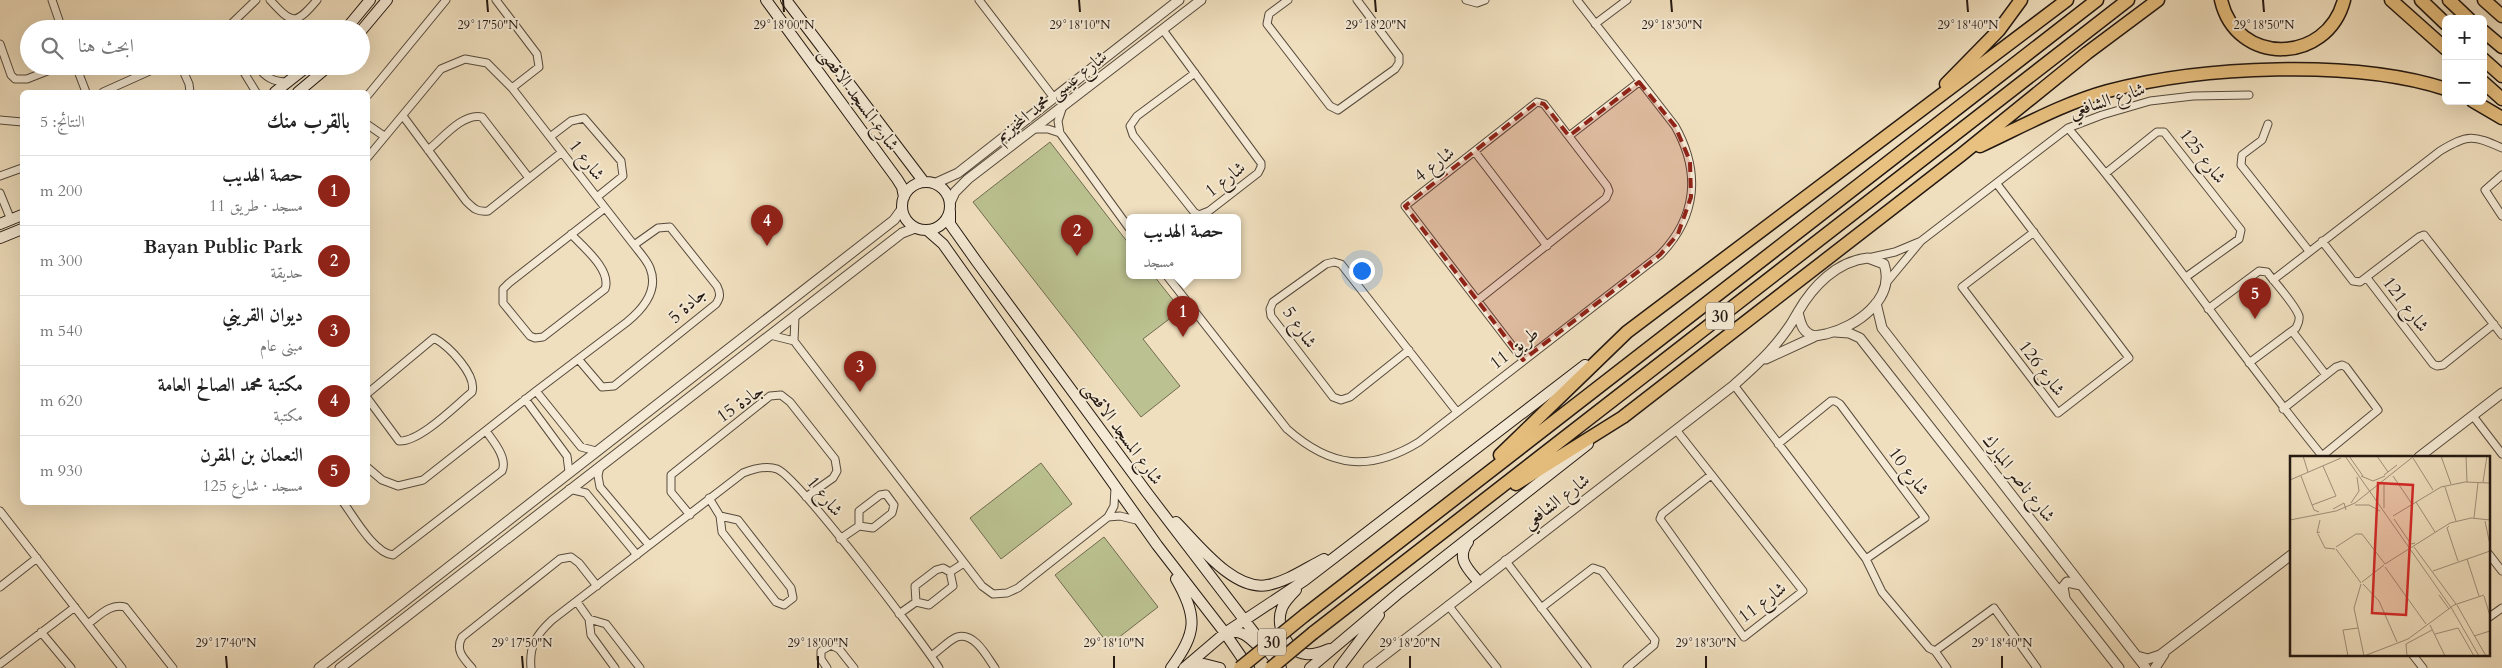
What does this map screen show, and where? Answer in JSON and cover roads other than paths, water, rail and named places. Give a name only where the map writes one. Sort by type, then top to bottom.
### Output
[{"type":"highway","points":[[1916,114],[1995,35],[2021,0]]},
{"type":"highway","points":[[2027,32],[2067,0]]},
{"type":"highway","points":[[1461,493],[1627,332],[1916,114],[2073,0]]},
{"type":"highway","name":"30","points":[[1240,668],[1461,493],[2096,0]]},
{"type":"highway","name":"30","points":[[1271,668],[1313,633],[2128,0]]},
{"type":"highway","points":[[2087,53],[2144,0]]},
{"type":"highway","points":[[1473,509],[1623,417],[1962,155],[2087,53],[2158,0]]},
{"type":"highway","points":[[2221,0],[2230,21],[2243,36],[2264,47],[2286,49],[2307,44],[2326,32],[2339,13],[2344,0]]},
{"type":"highway","points":[[2391,0],[2442,46]]},
{"type":"highway","points":[[2421,0],[2442,20]]},
{"type":"highway","points":[[2449,0],[2466,15]]},
{"type":"highway","points":[[2484,0],[2502,16]]},
{"type":"highway","points":[[2422,29],[2442,39]]},
{"type":"highway","points":[[2487,34],[2502,47]]},
{"type":"highway","points":[[2484,60],[2502,76]]},
{"type":"highway","points":[[1962,155],[2040,118],[2107,92],[2182,77],[2240,72],[2325,71],[2394,77],[2442,88]]},
{"type":"highway","points":[[2487,73],[2502,83]]},
{"type":"highway","points":[[2487,86],[2502,99]]},
{"type":"highway","points":[[2481,105],[2502,118]]},
{"type":"main road","points":[[353,20],[370,0]]},
{"type":"main road","points":[[364,20],[379,0]]},
{"type":"main road","points":[[370,20],[387,0]]},
{"type":"main road","name":"شارع المسجد الاقصى","points":[[766,0],[897,179],[904,197]]},
{"type":"main road","name":"شارع المسجد الاقصى","points":[[786,0],[924,182]]},
{"type":"main road","points":[[278,90],[298,75]]},
{"type":"main road","points":[[302,90],[319,75]]},
{"type":"main road","points":[[924,182],[936,183],[943,188],[950,207],[941,224],[927,230],[916,228],[909,223],[902,209],[904,197],[912,186],[924,182]]},
{"type":"main road","name":"شارع المسجد الاقصى","points":[[950,207],[950,224],[956,233],[1148,494],[1281,668]]},
{"type":"main road","points":[[0,224],[20,216]]},
{"type":"main road","points":[[0,238],[20,230]]},
{"type":"main road","name":"شارع المسجد الاقصى","points":[[927,230],[943,244],[1158,545],[1225,633],[1249,668]]},
{"type":"main road","points":[[1184,668],[1225,633],[1305,580],[1627,332]]},
{"type":"main road","points":[[1310,668],[1400,592],[1470,539],[1623,417]]},
{"type":"main road","points":[[1148,494],[1228,573],[1239,581],[1253,586],[1266,586],[1281,582],[1351,544]]},
{"type":"main road","points":[[1470,539],[1464,546],[1462,560],[1478,581]]},
{"type":"main road","points":[[1158,545],[1189,602],[1193,620],[1189,641],[1171,668]]},
{"type":"main road","points":[[1305,580],[1283,607],[1280,620],[1283,634],[1294,648],[1304,654],[1316,654],[1333,648]]},
{"type":"main road","points":[[1339,668],[1356,643],[1400,592]]},
{"type":"main road","points":[[1225,633],[1236,631],[1244,634],[1281,668]]},
{"type":"main road","points":[[1236,649],[1256,668]]},
{"type":"main road","points":[[1184,668],[1204,664],[1220,668]]},
{"type":"street","points":[[52,0],[59,20]]},
{"type":"street","points":[[270,0],[287,18],[293,20],[302,17],[317,0]]},
{"type":"street","points":[[370,93],[446,0]]},
{"type":"street","points":[[496,0],[537,54],[539,61],[539,67],[512,88]]},
{"type":"street","points":[[979,0],[1054,98]]},
{"type":"street","name":"شارع عيسى محمد المخيزيم","points":[[936,183],[958,173],[1179,0]]},
{"type":"street","name":"شارع عيسى محمد المخيزيم","points":[[950,207],[955,192],[988,164],[1062,109],[1201,0]]},
{"type":"street","points":[[1288,0],[1269,14],[1267,24],[1330,106],[1338,110],[1395,69],[1399,63],[1399,56],[1356,0]]},
{"type":"street","points":[[1466,0],[1474,3],[1485,0]]},
{"type":"street","name":"طريق 11","points":[[1169,279],[1287,430],[1302,443],[1331,458],[1355,462],[1386,459],[1419,442],[1660,255],[1684,223],[1692,184],[1686,149],[1675,126],[1577,0]]},
{"type":"street","points":[[1595,24],[1627,0]]},
{"type":"street","points":[[236,20],[255,1]]},
{"type":"street","name":"شارع 1","points":[[1162,30],[1259,159],[1262,167],[1258,173],[1209,211],[1202,214]]},
{"type":"street","points":[[0,44],[11,75],[15,79],[27,79],[37,75]]},
{"type":"street","points":[[1123,44],[1122,53],[1131,55]]},
{"type":"street","points":[[1107,56],[1112,59],[1115,67]]},
{"type":"street","name":"شارع 1","points":[[370,154],[441,69],[465,59],[487,63],[512,88],[634,245],[650,268],[652,282],[649,299],[641,311],[579,360],[525,399],[435,472],[412,484],[398,486],[382,480],[370,470]]},
{"type":"street","name":"شارع 1","points":[[1195,72],[1137,116],[1130,126],[1133,135],[1191,209],[1198,214]]},
{"type":"street","points":[[79,75],[85,90]]},
{"type":"street","points":[[115,90],[144,75]]},
{"type":"street","points":[[185,75],[190,90]]},
{"type":"street","points":[[246,75],[255,90]]},
{"type":"street","points":[[265,75],[277,82],[290,82]]},
{"type":"street","points":[[1569,136],[1639,82]]},
{"type":"street","name":"شارع الشافعي","points":[[1886,282],[1922,241],[2068,128],[2102,115],[2150,102],[2193,96],[2249,95]]},
{"type":"street","name":"شارع 4","points":[[1478,300],[1606,198],[1609,192],[1608,186],[1544,104],[1537,102],[1405,206],[1523,360]]},
{"type":"street","points":[[1062,109],[1058,121],[1060,133],[1126,224]]},
{"type":"street","points":[[403,116],[466,201],[481,212],[488,211],[562,152]]},
{"type":"street","points":[[428,150],[462,122],[471,117],[482,117],[529,178]]},
{"type":"street","points":[[550,137],[571,121],[584,118],[621,161],[623,176],[596,197]]},
{"type":"street","points":[[0,120],[20,122]]},
{"type":"street","points":[[2268,124],[2262,140],[2242,155],[2240,165],[2309,251]]},
{"type":"street","points":[[370,126],[384,136]]},
{"type":"street","points":[[2068,128],[2106,173],[2186,277],[2283,409],[2322,456],[2378,410],[2346,367],[2342,365],[2336,367],[2283,409]]},
{"type":"street","points":[[1036,129],[1048,129],[1060,133]]},
{"type":"street","name":"شارع 125","points":[[2106,173],[2157,132],[2164,132],[2242,230],[2239,239],[2186,277]]},
{"type":"street","points":[[2273,280],[2440,151],[2459,140],[2478,137],[2502,148]]},
{"type":"street","points":[[1475,152],[1547,246]]},
{"type":"street","points":[[981,155],[981,163],[988,164]]},
{"type":"street","points":[[0,176],[20,169]]},
{"type":"street","points":[[2502,175],[2485,190],[2502,216]]},
{"type":"street","name":"شارع 126","points":[[1997,184],[2034,232],[2129,358],[2058,413],[1962,287],[2034,232]]},
{"type":"street","points":[[0,193],[11,220]]},
{"type":"street","points":[[571,234],[600,267],[606,284],[600,293],[548,333],[535,338],[530,336],[503,303],[503,289],[571,234],[605,208]]},
{"type":"street","points":[[319,668],[887,226],[902,209]]},
{"type":"street","name":"جادة 5","points":[[579,360],[602,387],[614,386],[716,304],[719,299],[720,292],[717,286],[670,227],[658,228],[634,245]]},
{"type":"street","points":[[340,668],[601,464],[902,233],[916,228]]},
{"type":"street","name":"شارع 121","points":[[2494,324],[2437,366],[2432,364],[2367,278],[2419,236],[2424,236],[2494,324],[2502,335]]},
{"type":"street","name":"شارع الشافعي","points":[[1368,668],[1505,560],[1677,431],[1734,385],[1763,360],[1786,334],[1808,294],[1823,278],[1855,260],[1894,252],[1922,241]]},
{"type":"street","points":[[2322,241],[2353,281],[2360,282],[2367,278]]},
{"type":"street","points":[[1835,332],[1851,326],[1865,317],[1876,303],[1886,282],[1884,264],[1868,258]]},
{"type":"street","name":"شارع 5","points":[[1408,350],[1350,397],[1340,400],[1333,397],[1271,316],[1270,309],[1274,302],[1326,264],[1334,262],[1341,264],[1457,412]]},
{"type":"street","points":[[2208,309],[2259,271],[2267,272],[2273,280],[2298,314],[2299,322],[2292,331],[2248,363]]},
{"type":"street","name":"شارع ناصر المبارك","points":[[1876,303],[1882,328],[2146,668]]},
{"type":"street","points":[[1798,312],[1801,326],[1808,334],[1816,336]]},
{"type":"street","points":[[794,341],[795,316]]},
{"type":"street","points":[[2292,331],[2326,375]]},
{"type":"street","points":[[1835,332],[1849,333],[1860,338],[2119,668]]},
{"type":"street","name":"شارع الشافعي","points":[[1763,360],[1816,336],[1835,332]]},
{"type":"street","points":[[770,335],[794,341],[982,586],[993,594],[1007,593],[1018,588],[1108,517],[1114,506],[1116,494],[1114,482]]},
{"type":"street","points":[[370,391],[434,338],[448,348],[472,378],[474,385],[472,392],[416,437],[404,441],[399,441],[370,402]]},
{"type":"street","points":[[690,379],[692,388],[698,390]]},
{"type":"street","points":[[1734,385],[1866,559],[1882,592],[1929,648],[1935,651],[1947,668]]},
{"type":"street","points":[[536,391],[581,447],[596,451]]},
{"type":"street","points":[[673,392],[680,393],[682,402]]},
{"type":"street","points":[[2420,456],[2502,393]]},
{"type":"street","name":"جادة 15","points":[[690,515],[671,492],[669,485],[671,475],[770,396],[781,395],[790,402],[835,459],[837,471],[832,478],[806,496]]},
{"type":"street","points":[[525,399],[567,456],[569,472]]},
{"type":"street","name":"شارع 10","points":[[1778,444],[1831,402],[1835,401],[1840,404],[1925,518],[1866,559]]},
{"type":"street","points":[[2473,416],[2502,454]]},
{"type":"street","points":[[345,505],[373,543],[385,555],[392,556],[502,471],[504,462],[486,430]]},
{"type":"street","name":"شارع 11","points":[[1677,431],[1802,591],[1744,637],[1660,519],[1662,514],[1711,475]]},
{"type":"street","points":[[601,464],[598,476],[600,487],[649,545]]},
{"type":"street","name":"شارع 1","points":[[532,668],[531,649],[537,633],[690,515],[709,498],[743,473],[757,468],[777,468],[788,476],[899,614],[938,668]]},
{"type":"street","points":[[569,489],[586,493],[637,555]]},
{"type":"street","points":[[840,539],[859,526],[873,528],[892,513],[894,505],[886,494],[880,495],[859,511],[859,526]]},
{"type":"street","points":[[709,498],[720,516],[722,532],[776,602],[784,605],[793,598],[791,588],[738,520],[720,516]]},
{"type":"street","points":[[0,511],[75,607],[90,623],[122,668]]},
{"type":"street","points":[[1108,517],[1131,517],[1142,522]]},
{"type":"street","points":[[480,542],[478,547],[480,552],[486,554]]},
{"type":"street","points":[[462,556],[469,557],[471,565]]},
{"type":"street","points":[[2136,656],[2152,658],[2173,645],[2290,556]]},
{"type":"street","points":[[2490,556],[2502,571]]},
{"type":"street","points":[[472,668],[460,654],[458,644],[462,637],[560,559],[571,557],[579,563],[597,586]]},
{"type":"street","points":[[0,586],[37,558]]},
{"type":"street","points":[[1505,560],[1587,668]]},
{"type":"street","points":[[950,572],[964,563]]},
{"type":"street","points":[[899,614],[916,602],[929,605],[953,586],[950,572],[943,568],[936,570],[915,586],[916,602]]},
{"type":"street","points":[[1541,608],[1593,568],[1602,570],[1655,640],[1654,645],[1627,668]]},
{"type":"street","points":[[2065,598],[2063,586],[2067,582],[2081,585]]},
{"type":"street","points":[[577,602],[589,619],[591,635],[614,668]]},
{"type":"street","points":[[90,623],[111,607],[118,605],[125,607],[173,668]]},
{"type":"street","points":[[1448,605],[1496,668]]},
{"type":"street","points":[[0,664],[75,607]]},
{"type":"street","points":[[1935,651],[1994,608],[2037,668]]},
{"type":"street","points":[[2490,617],[2502,608]]},
{"type":"street","points":[[589,619],[606,624],[640,668]]},
{"type":"street","points":[[41,632],[71,668]]},
{"type":"street","points":[[931,656],[957,637],[968,637],[975,642],[995,668]]},
{"type":"street","points":[[827,668],[821,660],[821,651],[831,645],[839,649],[854,668]]},
{"type":"street","points":[[2155,668],[2160,658],[2173,645]]},
{"type":"street","points":[[2414,656],[2423,668]]},
{"type":"place","name":"مكتبة محمد الصالح العامة","points":[[767,246]]},
{"type":"place","name":"Bayan Public Park","points":[[1077,256]]},
{"type":"place","name":"النعمان بن المقرن","points":[[2255,319]]},
{"type":"place","name":"حصة الهديب","points":[[1183,337]]},
{"type":"place","name":"ديوان القريني","points":[[860,392]]}]
